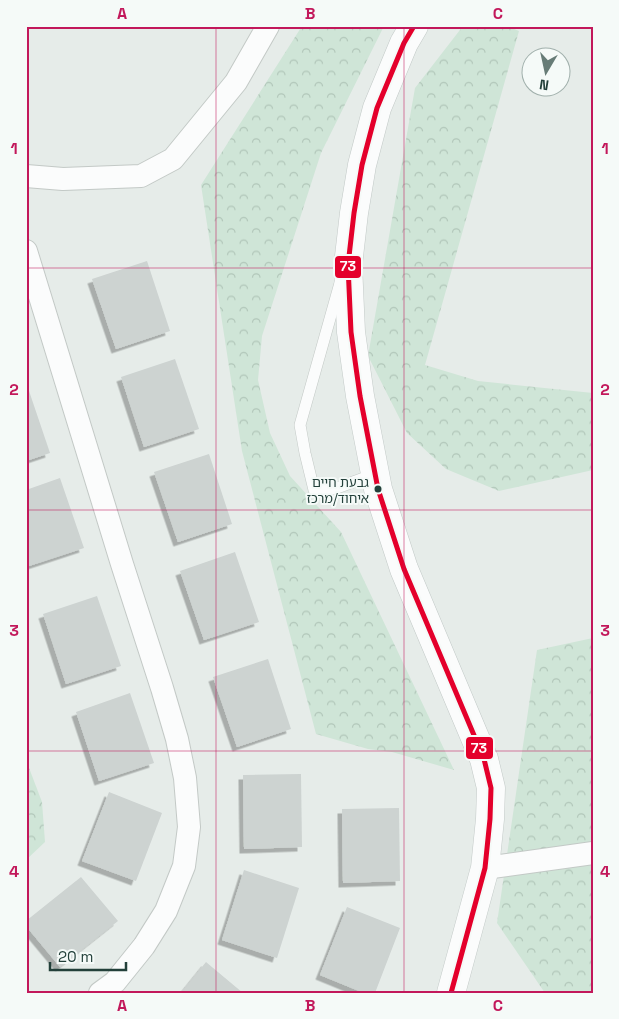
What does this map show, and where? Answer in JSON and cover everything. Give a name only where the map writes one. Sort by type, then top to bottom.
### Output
[{"type":"street","points":[[26,176],[63,179],[141,176],[173,158],[236,82],[268,26]]},
{"type":"street","points":[[414,26],[404,43],[377,108],[362,164],[348,265],[351,332],[360,396],[378,490],[404,569],[484,759],[491,788],[490,819],[484,868],[451,993]]},
{"type":"street","points":[[26,250],[162,688],[185,778],[189,827],[184,866],[166,911],[144,946],[115,982],[100,993]]},
{"type":"street","points":[[484,868],[593,852]]},
{"type":"lane","points":[[350,246],[300,425],[304,454],[314,490],[334,489],[375,474]]},
{"type":"green space","points":[[302,26],[384,26],[321,153],[262,336],[258,380],[270,433],[290,476],[341,532],[454,770],[392,752],[368,749],[316,734],[242,451],[201,185]]},
{"type":"green space","points":[[463,26],[507,26],[519,31],[425,365],[478,381],[593,393],[593,470],[499,491],[446,469],[407,433],[368,356],[415,88]]},
{"type":"green space","points":[[593,638],[593,993],[545,993],[497,923],[537,650]]},
{"type":"green space","points":[[26,760],[42,802],[45,842],[26,860]]},
{"type":"building","points":[[147,261],[170,331],[116,349],[92,279]]},
{"type":"building","points":[[175,359],[199,429],[144,447],[121,377]]},
{"type":"building","points":[[26,382],[50,453],[26,461]]},
{"type":"building","points":[[209,454],[232,524],[178,542],[154,472]]},
{"type":"building","points":[[60,478],[84,548],[29,566],[26,558],[26,490]]},
{"type":"building","points":[[235,552],[259,622],[204,640],[180,571]]},
{"type":"building","points":[[97,596],[121,666],[66,684],[43,614]]},
{"type":"building","points":[[268,659],[291,729],[237,747],[213,677]]},
{"type":"building","points":[[130,693],[154,763],[99,781],[76,712]]},
{"type":"building","points":[[301,774],[302,847],[244,849],[243,775]]},
{"type":"building","points":[[109,792],[162,813],[136,881],[82,861]]},
{"type":"building","points":[[399,808],[400,881],[343,883],[342,809]]},
{"type":"building","points":[[244,870],[299,888],[277,958],[222,940]]},
{"type":"building","points":[[81,877],[118,921],[60,967],[26,926],[26,921]]},
{"type":"building","points":[[347,907],[400,928],[375,993],[364,993],[320,975]]},
{"type":"building","points":[[206,962],[243,993],[181,993]]},
{"type":"transit line","name":"73","points":[[414,26],[404,43],[377,108],[362,165],[348,265],[351,332],[360,396],[378,489],[404,569],[484,759],[491,788],[485,868],[451,993]]},
{"type":"place","name":"גבעת חיים איחוד/מרכז","points":[[378,489]]}]
